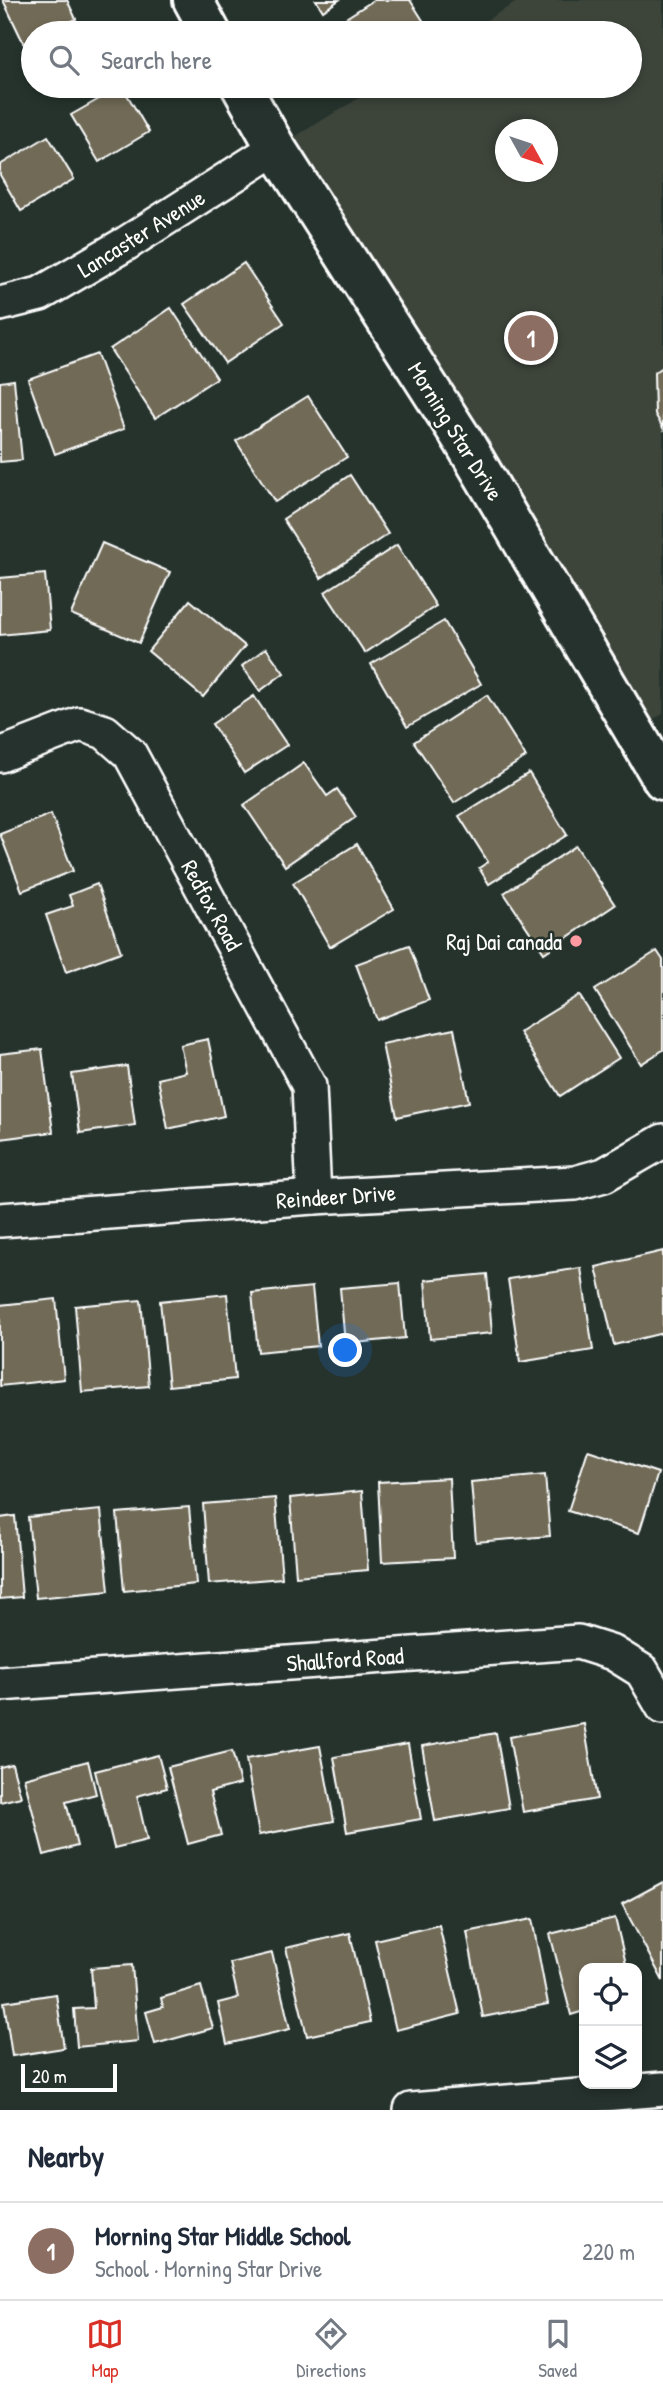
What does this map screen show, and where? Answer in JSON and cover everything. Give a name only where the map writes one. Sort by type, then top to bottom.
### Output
[{"type":"street","points":[[192,0],[204,21]]},
{"type":"street","name":"Morning Star Drive","points":[[248,98],[276,148],[464,442],[663,780]]},
{"type":"street","name":"Lancaster Avenue","points":[[0,304],[40,294],[127,243],[276,148]]},
{"type":"street","name":"Redfox Road","points":[[0,755],[80,723],[105,732],[130,754],[309,1086],[314,1197]]},
{"type":"street","name":"Reindeer Drive","points":[[0,1220],[314,1197],[575,1183],[604,1175],[663,1141]]},
{"type":"street","name":"Shallford Road","points":[[0,1684],[578,1642],[613,1653],[642,1671],[663,1707]]},
{"type":"street","points":[[411,2110],[663,2089]]},
{"type":"shaded area","points":[[520,0],[663,0],[663,714],[633,730],[276,148],[359,98],[642,98],[642,21],[485,21]]},
{"type":"building","points":[[3,0],[67,0],[76,19],[21,21],[21,38]]},
{"type":"building","points":[[316,0],[339,0],[323,11]]},
{"type":"building","points":[[374,0],[410,0],[423,21],[341,21]]},
{"type":"building","points":[[101,98],[129,98],[149,132],[99,162],[71,115]]},
{"type":"building","points":[[48,136],[74,179],[21,211],[0,175],[0,165]]},
{"type":"building","points":[[244,263],[284,323],[225,363],[184,304]]},
{"type":"building","points":[[171,308],[217,378],[155,418],[110,349]]},
{"type":"building","points":[[97,354],[124,429],[55,454],[28,379]]},
{"type":"building","points":[[663,367],[663,428],[655,414],[654,373]]},
{"type":"building","points":[[14,380],[22,460],[0,462],[0,382]]},
{"type":"building","points":[[308,396],[347,457],[275,502],[236,441]]},
{"type":"building","points":[[350,475],[388,534],[321,578],[283,519]]},
{"type":"building","points":[[102,543],[170,572],[139,643],[71,614]]},
{"type":"building","points":[[397,545],[436,606],[365,653],[325,592]]},
{"type":"building","points":[[45,574],[50,630],[0,635],[0,578]]},
{"type":"building","points":[[190,600],[245,646],[203,697],[148,651]]},
{"type":"building","points":[[444,621],[481,684],[407,727],[371,664]]},
{"type":"building","points":[[266,648],[284,673],[260,691],[242,666]]},
{"type":"building","points":[[487,695],[526,757],[454,803],[414,742]]},
{"type":"building","points":[[254,696],[287,745],[244,773],[212,724]]},
{"type":"building","points":[[304,763],[327,796],[337,789],[356,817],[285,866],[244,805]]},
{"type":"building","points":[[529,773],[567,835],[489,884],[479,868],[488,862],[459,816]]},
{"type":"building","points":[[51,814],[73,871],[22,891],[0,834]]},
{"type":"building","points":[[357,844],[394,909],[330,947],[293,883]]},
{"type":"building","points":[[576,846],[615,905],[544,953],[504,893]]},
{"type":"building","points":[[97,884],[121,952],[66,972],[46,915],[73,906],[69,895]]},
{"type":"building","points":[[409,945],[429,1000],[377,1020],[356,964]]},
{"type":"building","points":[[657,951],[663,960],[663,1050],[641,1064],[595,990]]},
{"type":"building","points":[[579,995],[619,1058],[560,1096],[519,1032]]},
{"type":"building","points":[[454,1029],[469,1102],[397,1117],[382,1044]]},
{"type":"building","points":[[208,1039],[224,1116],[168,1129],[158,1079],[186,1072],[180,1045]]},
{"type":"building","points":[[42,1049],[53,1132],[0,1139],[0,1054]]},
{"type":"building","points":[[127,1066],[135,1125],[80,1133],[72,1074]]},
{"type":"building","points":[[663,1251],[663,1333],[614,1345],[596,1267]]},
{"type":"building","points":[[581,1268],[593,1350],[520,1362],[508,1279]]},
{"type":"building","points":[[487,1274],[492,1333],[430,1339],[425,1280]]},
{"type":"building","points":[[400,1283],[405,1338],[345,1344],[340,1288]]},
{"type":"building","points":[[312,1287],[318,1346],[258,1352],[252,1293]]},
{"type":"building","points":[[227,1294],[235,1379],[169,1386],[160,1301]]},
{"type":"building","points":[[56,1299],[64,1379],[0,1386],[0,1305]]},
{"type":"building","points":[[141,1300],[149,1386],[82,1392],[75,1306]]},
{"type":"building","points":[[588,1450],[658,1473],[639,1533],[568,1511]]},
{"type":"building","points":[[545,1475],[550,1536],[476,1542],[471,1482]]},
{"type":"building","points":[[449,1478],[453,1558],[382,1562],[378,1482]]},
{"type":"building","points":[[362,1491],[368,1570],[296,1576],[290,1498]]},
{"type":"building","points":[[275,1498],[282,1578],[209,1584],[203,1504]]},
{"type":"building","points":[[189,1507],[196,1584],[124,1591],[117,1513]]},
{"type":"building","points":[[101,1510],[109,1591],[36,1598],[28,1517]]},
{"type":"building","points":[[15,1516],[22,1597],[0,1599],[0,1518]]},
{"type":"building","points":[[584,1724],[597,1799],[523,1812],[509,1737]]},
{"type":"building","points":[[496,1733],[509,1808],[435,1821],[422,1746]]},
{"type":"building","points":[[408,1744],[421,1819],[347,1832],[334,1757]]},
{"type":"building","points":[[320,1746],[334,1821],[259,1835],[246,1759]]},
{"type":"building","points":[[232,1751],[240,1784],[210,1792],[221,1835],[188,1844],[168,1767]]},
{"type":"building","points":[[158,1755],[167,1788],[137,1796],[147,1840],[114,1848],[95,1771]]},
{"type":"building","points":[[88,1761],[96,1794],[66,1802],[77,1846],[44,1855],[24,1778]]},
{"type":"building","points":[[12,1764],[21,1797],[0,1802],[0,1767]]},
{"type":"building","points":[[663,1882],[663,1981],[622,1904]]},
{"type":"building","points":[[615,1918],[626,1963],[579,1963],[579,2013],[571,2015],[550,1934]]},
{"type":"building","points":[[532,1919],[548,2004],[483,2017],[467,1932]]},
{"type":"building","points":[[439,1925],[460,2014],[396,2030],[375,1940]]},
{"type":"building","points":[[350,1933],[370,2022],[307,2036],[286,1948]]},
{"type":"building","points":[[272,1953],[290,2029],[227,2044],[218,2003],[238,1998],[230,1963]]},
{"type":"building","points":[[132,1965],[138,2041],[77,2047],[74,2009],[94,2008],[91,1968]]},
{"type":"building","points":[[201,1986],[213,2028],[155,2044],[146,2012],[163,2007],[161,1998]]},
{"type":"building","points":[[56,1994],[64,2048],[12,2056],[4,2002]]},
{"type":"place","name":"Morning Star Middle School","points":[[531,338]]},
{"type":"place","name":"Raj Dai canada","points":[[576,941]]}]
